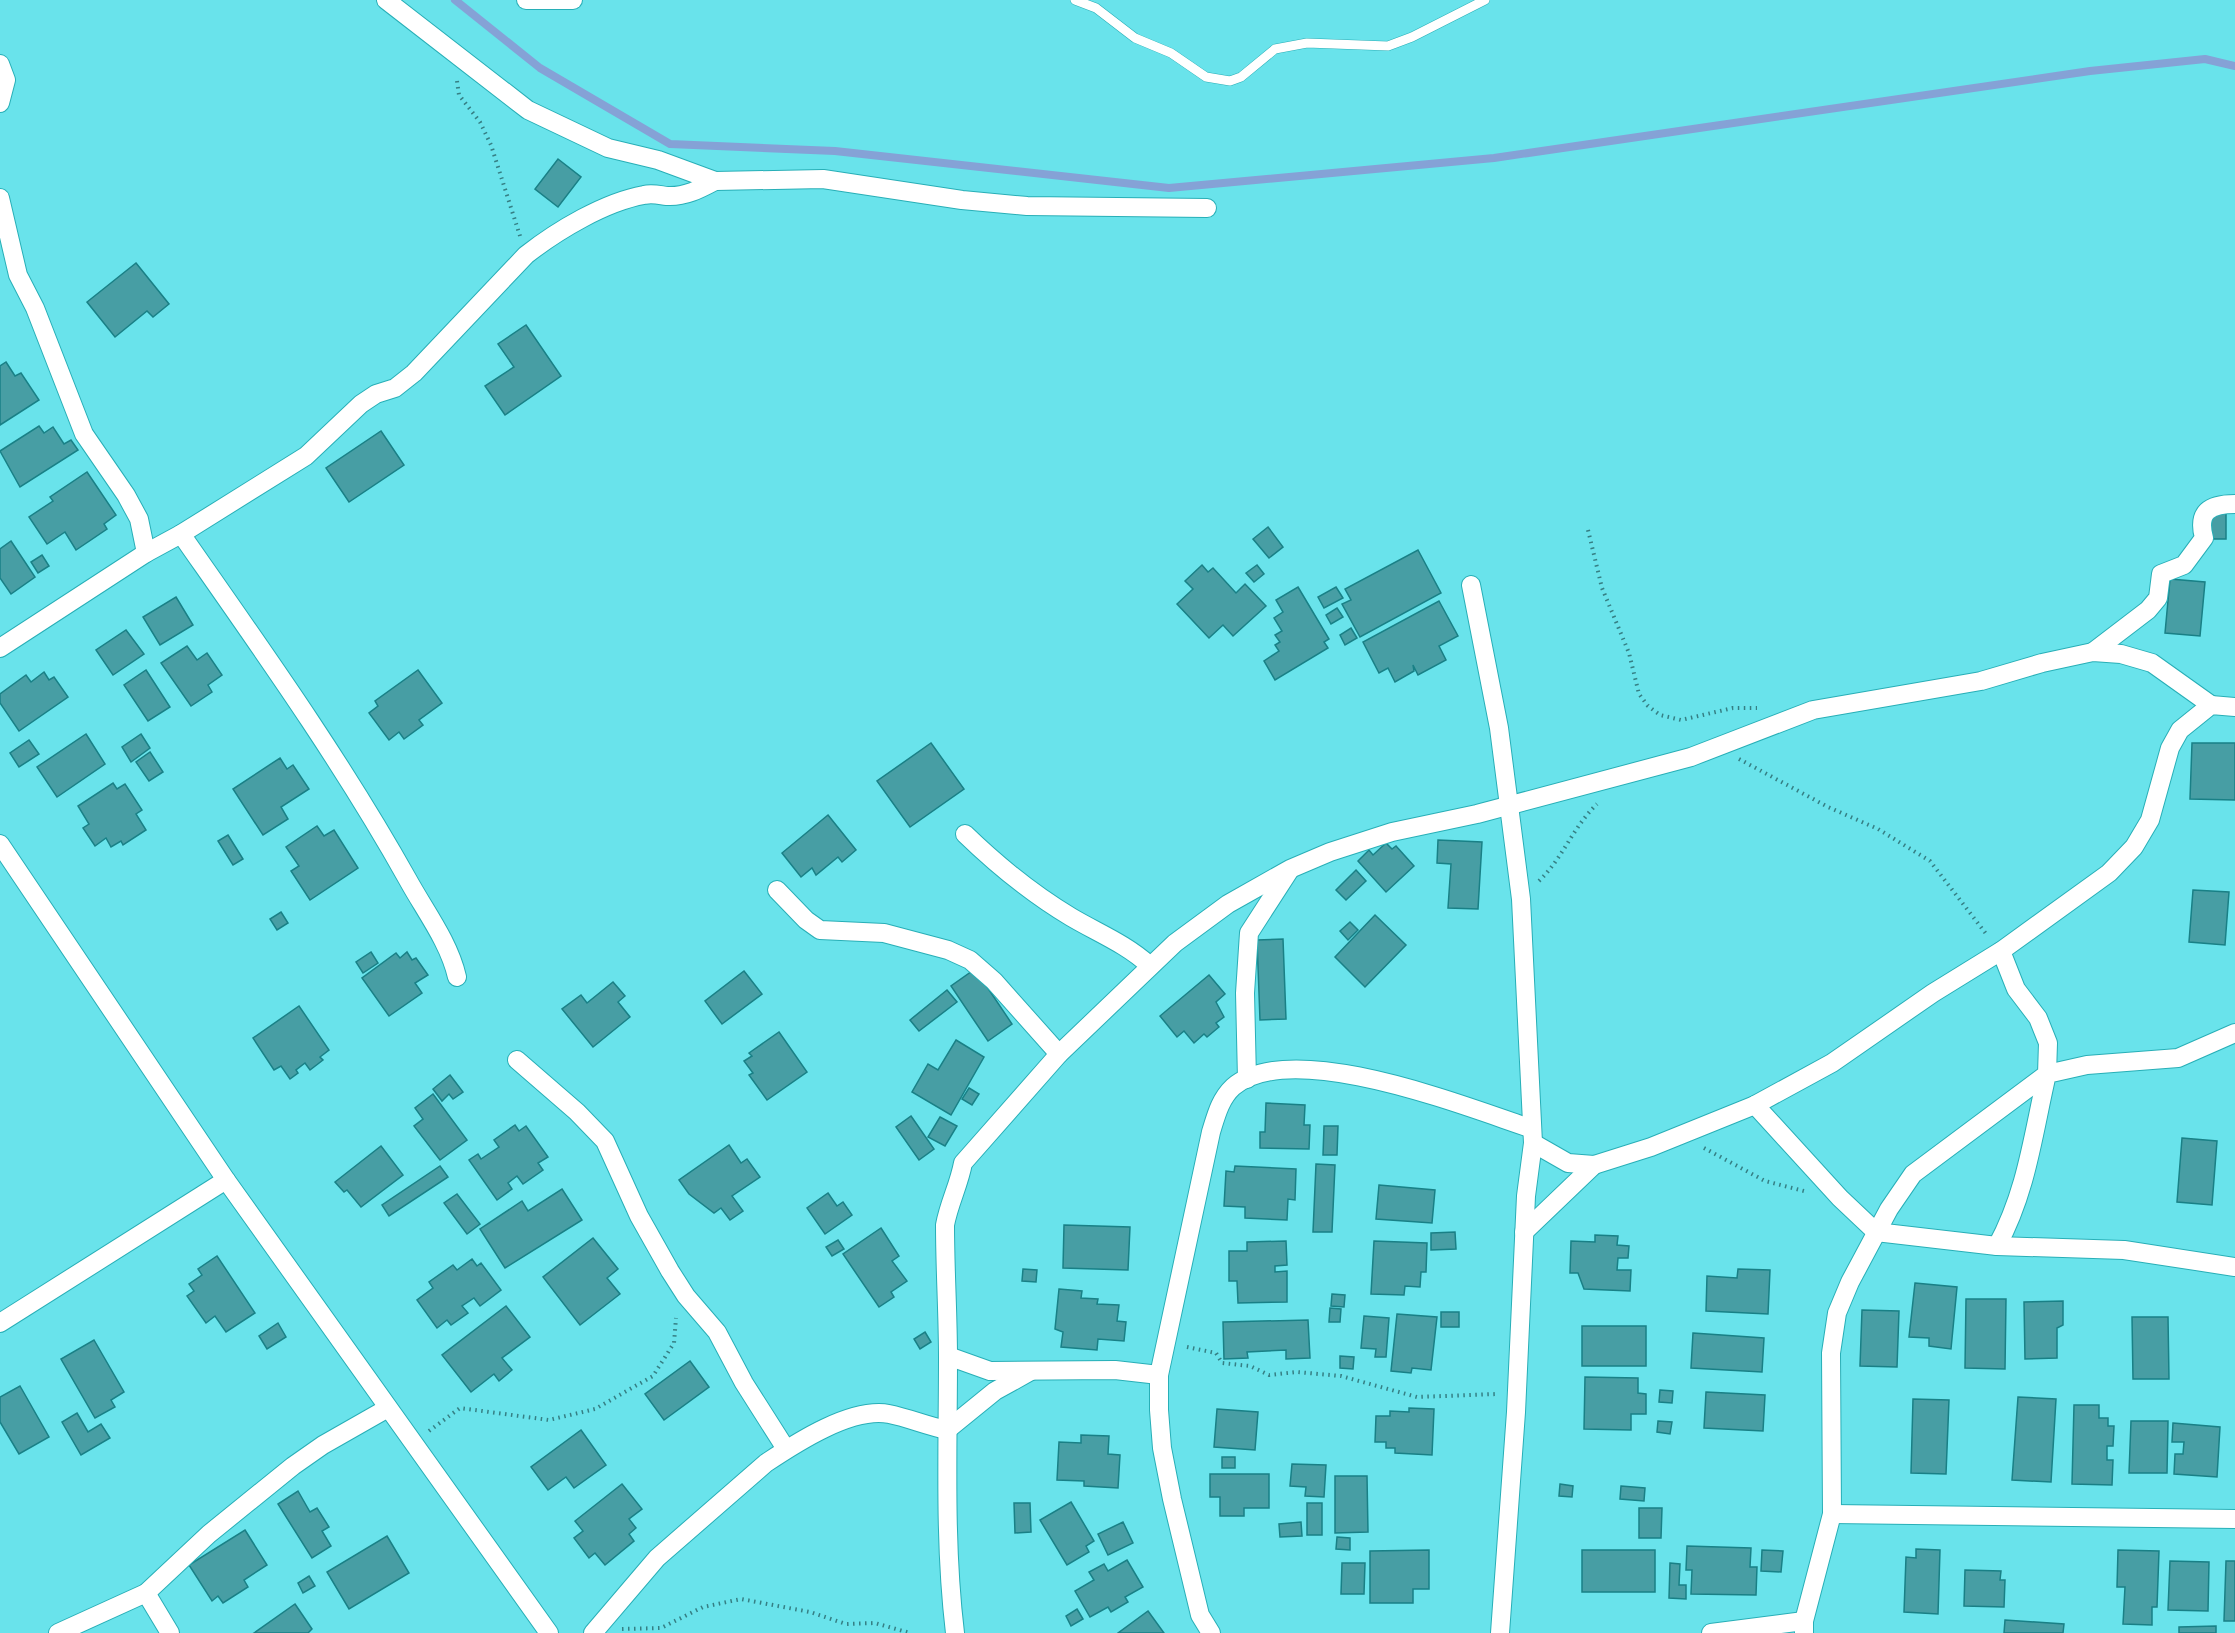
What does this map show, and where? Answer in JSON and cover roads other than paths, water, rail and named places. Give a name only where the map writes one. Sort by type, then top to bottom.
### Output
[{"type":"street","points":[[386,0],[528,110],[608,148],[658,160],[715,181]]},
{"type":"street","points":[[526,0],[573,0]]},
{"type":"street","points":[[0,64],[6,80],[0,103]]},
{"type":"street","points":[[0,648],[146,553],[181,534],[306,456],[368,399],[402,384],[526,255],[546,239],[587,216],[628,200],[651,194],[678,196],[715,181],[823,179],[962,200],[1027,206],[1208,208]]},
{"type":"street","points":[[0,198],[18,275],[35,309],[84,434],[126,495],[139,519],[146,553]]},
{"type":"street","points":[[2093,652],[2138,619],[2158,598],[2161,574],[2184,565],[2204,538],[2200,523],[2203,515],[2212,508],[2235,504]]},
{"type":"street","points":[[181,534],[298,702],[389,845],[449,952],[457,977]]},
{"type":"street","points":[[1471,585],[1499,728],[1521,899],[1532,1136],[1524,1232],[1517,1393],[1498,1630]]},
{"type":"street","points":[[955,1633],[949,1590],[945,1225],[952,1196],[960,1183],[963,1162],[1059,1054],[1104,1013],[1149,965],[1228,904],[1290,869],[1330,852],[1392,832],[1508,806],[1726,745],[1813,710],[1971,683],[2042,663],[2093,652],[2121,654],[2152,663],[2211,705],[2235,707]]},
{"type":"street","points":[[1524,1232],[1594,1165],[1682,1135],[1755,1105],[1832,1064],[1933,993],[2001,951],[2109,873],[2134,847],[2150,820],[2170,748],[2180,730],[2211,705]]},
{"type":"street","points":[[965,834],[1003,871],[1033,893],[1132,949],[1149,965]]},
{"type":"street","points":[[0,844],[226,1180],[549,1633]]},
{"type":"street","points":[[1247,1079],[1245,993],[1249,933],[1290,869]]},
{"type":"street","points":[[777,890],[806,920],[820,930],[884,933],[948,950],[970,960],[994,981],[1059,1054]]},
{"type":"street","points":[[1997,1246],[2012,1218],[2022,1191],[2047,1074],[2048,1043],[2038,1018],[2016,989],[2001,951]]},
{"type":"street","points":[[1711,1633],[1804,1627],[1832,1514],[1833,1332],[1837,1313],[1876,1232],[1902,1187],[1913,1174],[2047,1074],[2087,1065],[2178,1058],[2235,1033]]},
{"type":"street","points":[[517,1060],[597,1131],[618,1166],[639,1216],[686,1296],[717,1332],[744,1383],[786,1449]]},
{"type":"street","points":[[1211,1633],[1200,1615],[1172,1499],[1162,1449],[1159,1375],[1211,1132],[1227,1093],[1247,1079],[1273,1071],[1314,1071],[1364,1076],[1419,1090],[1532,1136],[1568,1162],[1594,1165]]},
{"type":"street","points":[[1755,1105],[1840,1198],[1876,1232],[1997,1246],[2124,1250],[2235,1267]]},
{"type":"street","points":[[0,1323],[226,1180]]},
{"type":"street","points":[[948,1356],[990,1371],[1115,1370],[1159,1375]]},
{"type":"street","points":[[947,1431],[995,1391],[1031,1371]]},
{"type":"street","points":[[58,1633],[146,1593],[209,1534],[293,1466],[323,1445],[388,1408]]},
{"type":"street","points":[[595,1631],[657,1558],[766,1463],[786,1449],[845,1420],[868,1414],[887,1414],[947,1431]]},
{"type":"street","points":[[1832,1514],[2235,1519]]},
{"type":"street","points":[[146,1593],[170,1633]]},
{"type":"lane","points":[[1075,0],[1096,8],[1135,38],[1171,53],[1206,77],[1230,81],[1241,77],[1275,49],[1307,42],[1388,46],[1412,37],[1485,0]]},
{"type":"waterway","points":[[455,0],[540,68],[670,144],[835,151],[1169,188],[1494,158],[2090,71],[2205,59],[2235,66]]}]
